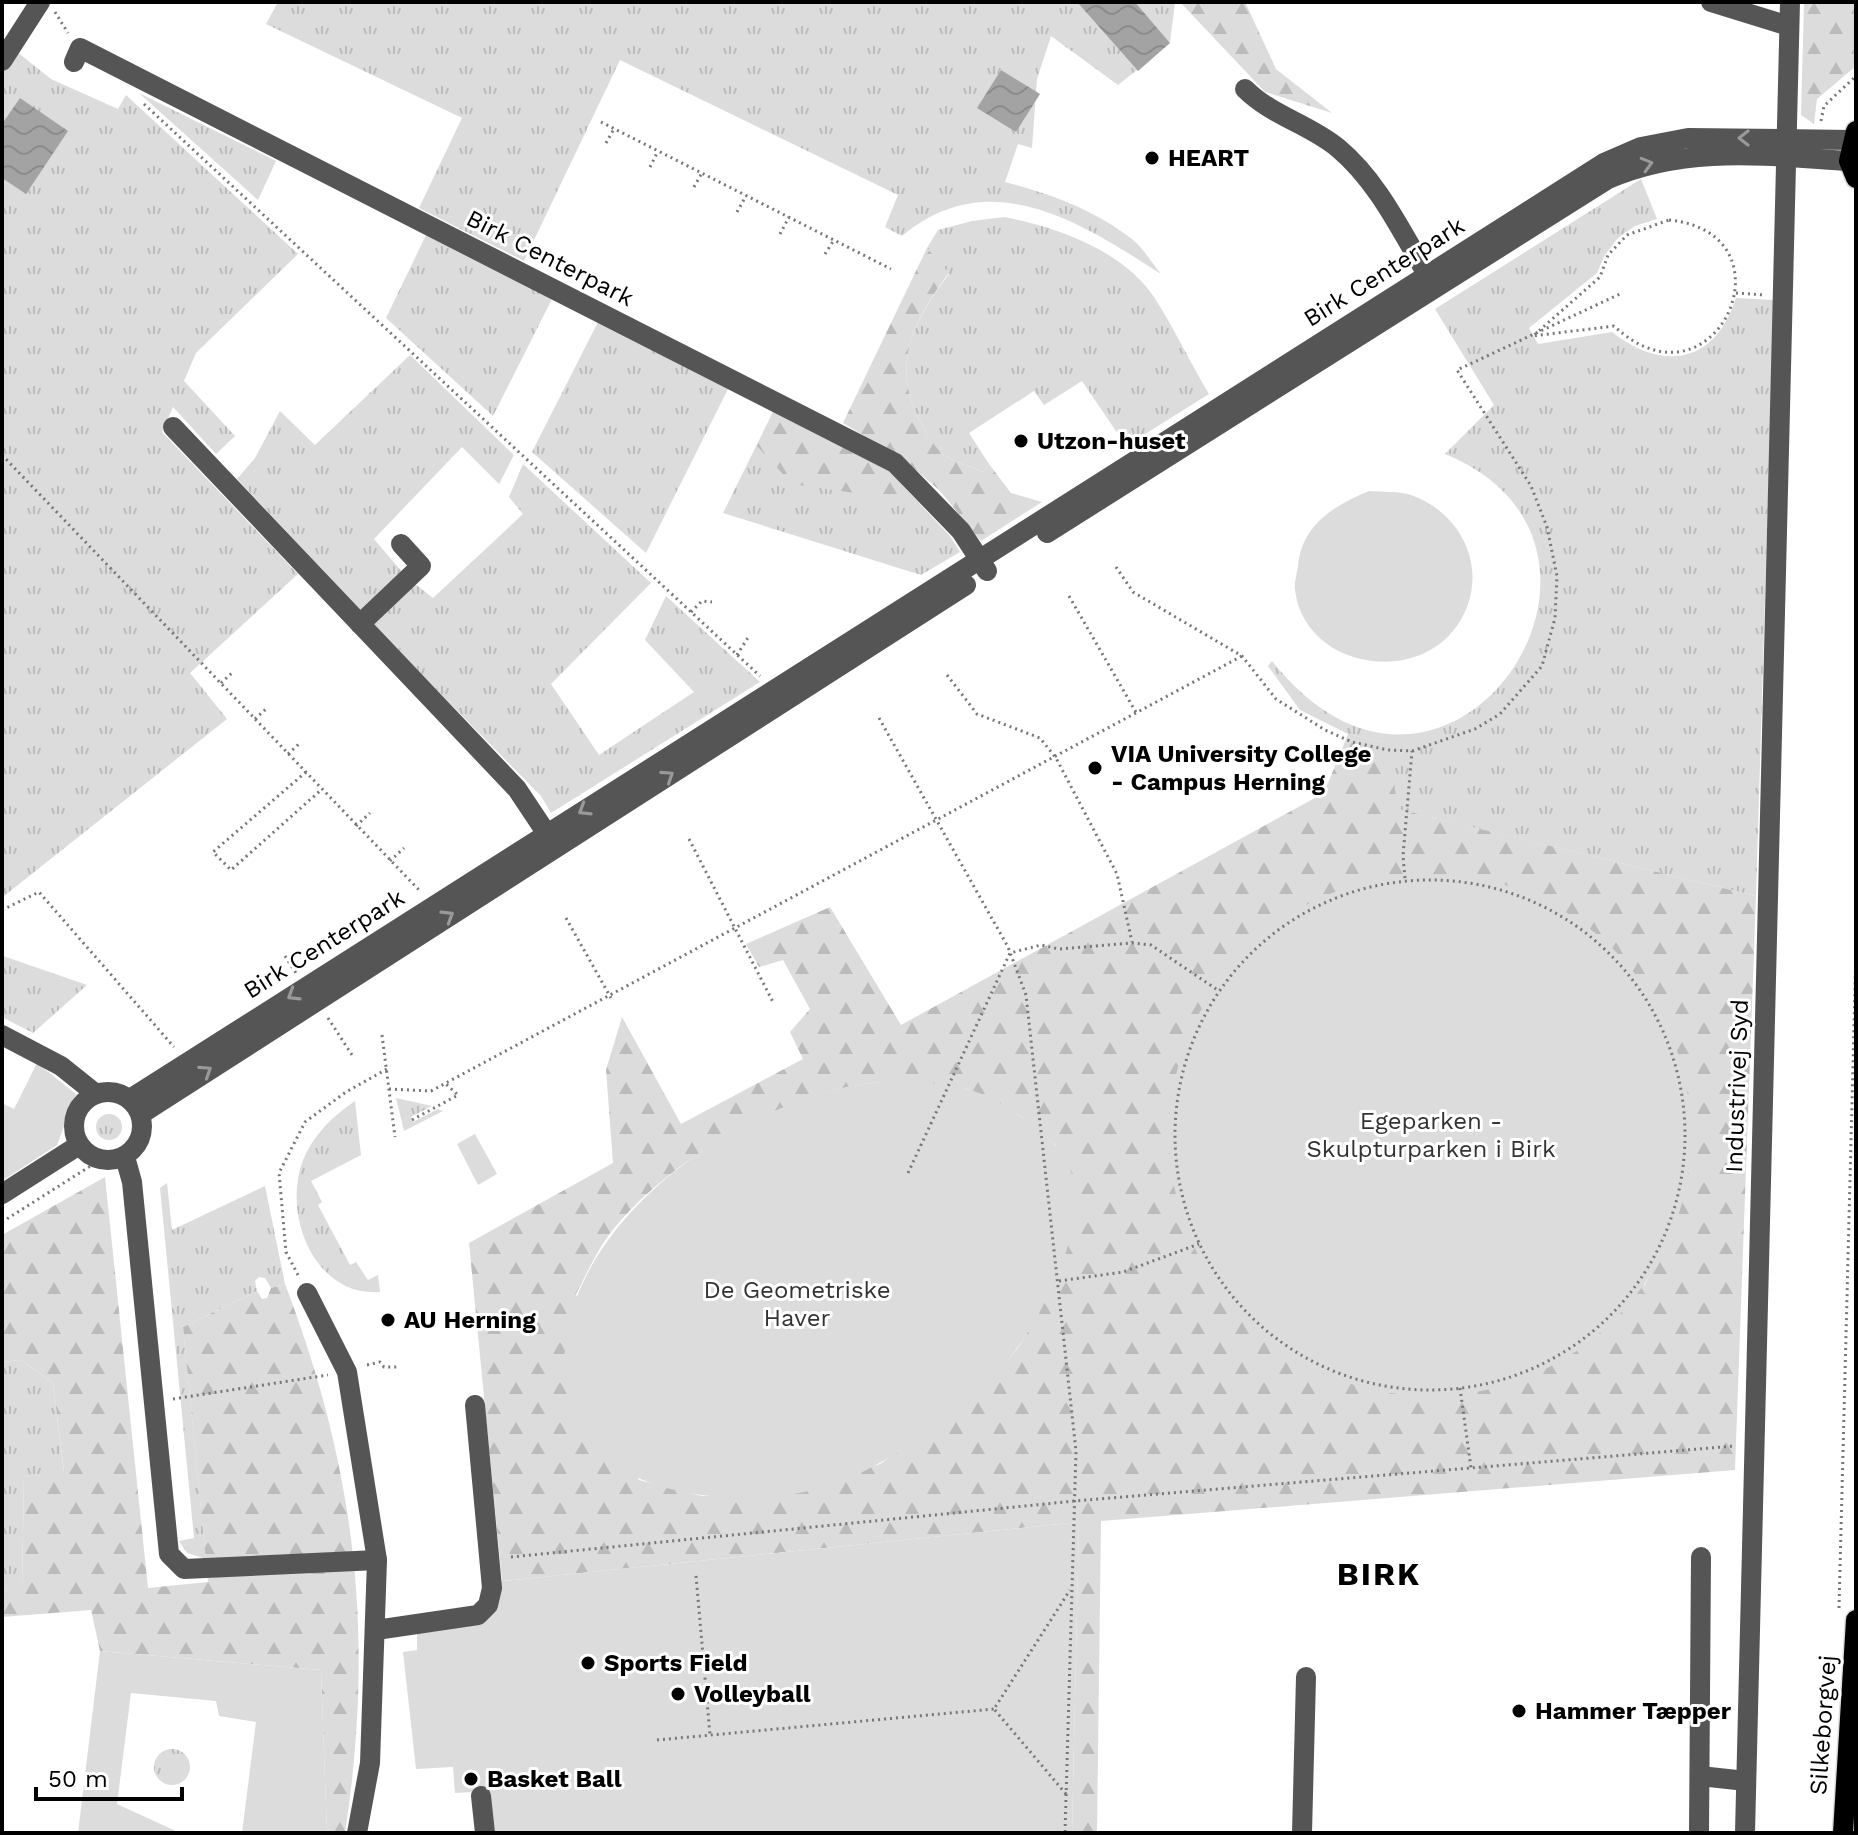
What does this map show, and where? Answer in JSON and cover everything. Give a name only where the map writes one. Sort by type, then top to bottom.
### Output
[{"type":"main road","name":"Silkeborgvej","points":[[1843,1833],[1848,1614]]},
{"type":"street","points":[[2,61],[40,2]]},
{"type":"street","points":[[1711,2],[1789,26]]},
{"type":"street","name":"Industrivej Syd","points":[[1745,1833],[1790,2]]},
{"type":"street","name":"Birk Centerpark","points":[[77,55],[132,73],[895,463],[961,531],[984,565]]},
{"type":"street","points":[[1245,89],[1261,105],[1315,131],[1340,149],[1377,193],[1431,281]]},
{"type":"street","name":"Birk Centerpark","points":[[1787,148],[1822,139],[1853,152]]},
{"type":"street","name":"Birk Centerpark","points":[[135,1106],[1431,281],[1608,179],[1645,163],[1688,155],[1787,148],[1853,152]]},
{"type":"street","points":[[173,427],[517,789],[551,841]]},
{"type":"street","points":[[360,624],[421,566],[401,544]]},
{"type":"street","name":"Birk Centerpark","points":[[135,1106],[187,1062],[433,906],[551,841],[774,690],[984,565]]},
{"type":"street","points":[[2,1035],[61,1066],[96,1094]]},
{"type":"street","points":[[108,1091],[135,1106],[141,1138],[125,1157],[100,1160],[79,1145],[74,1130],[75,1115],[83,1102],[108,1091]]},
{"type":"street","points":[[2,1194],[79,1145]]},
{"type":"street","points":[[125,1157],[132,1182],[169,1554],[184,1569],[377,1560]]},
{"type":"street","points":[[307,1293],[347,1372],[377,1560],[370,1763],[357,1833]]},
{"type":"street","points":[[376,1630],[478,1615],[488,1605],[492,1588],[475,1405]]},
{"type":"street","points":[[1699,1833],[1701,1557]]},
{"type":"street","points":[[1302,1833],[1306,1677]]},
{"type":"street","points":[[1700,1776],[1746,1781]]},
{"type":"street","points":[[481,1796],[485,1833]]},
{"type":"path","points":[[50,2],[77,55]]},
{"type":"path","points":[[132,73],[124,86],[774,690]]},
{"type":"path","points":[[1822,139],[1824,106],[1856,76]]},
{"type":"path","points":[[601,122],[891,269]]},
{"type":"path","points":[[606,143],[614,129]]},
{"type":"path","points":[[650,167],[658,151]]},
{"type":"path","points":[[694,187],[702,173]]},
{"type":"path","points":[[737,212],[746,196]]},
{"type":"path","points":[[780,234],[789,217]]},
{"type":"path","points":[[1669,220],[1692,222],[1711,231],[1725,247],[1735,270],[1736,293],[1727,318],[1713,335],[1694,348],[1675,354],[1657,353],[1634,345],[1614,326],[1533,336],[1600,277],[1608,255],[1627,235],[1669,220]]},
{"type":"path","points":[[825,254],[834,240]]},
{"type":"path","points":[[1116,567],[1133,592],[1242,656],[1276,699],[1325,730],[1352,742],[1388,750],[1412,751],[1475,729],[1500,714],[1542,666],[1555,618],[1557,576],[1547,527],[1531,486],[1457,370],[1622,293]]},
{"type":"path","points":[[1736,293],[1785,295]]},
{"type":"path","points":[[2,455],[433,906]]},
{"type":"path","points":[[1069,596],[1137,714]]},
{"type":"path","points":[[691,612],[702,601],[712,602]]},
{"type":"path","points":[[737,655],[749,636]]},
{"type":"path","points":[[389,1089],[431,1091],[446,1084],[1242,656]]},
{"type":"path","points":[[221,684],[233,672]]},
{"type":"path","points":[[947,675],[977,714],[1040,738],[1056,758],[1117,874],[1132,943]]},
{"type":"path","points":[[255,719],[267,708]]},
{"type":"path","points":[[879,718],[1010,953],[1026,995],[1076,1451],[1065,1833]]},
{"type":"path","points":[[288,754],[300,743]]},
{"type":"path","points":[[1405,879],[1403,856],[1412,751]]},
{"type":"path","points":[[306,772],[213,852],[231,870],[322,789]]},
{"type":"path","points":[[356,826],[370,813]]},
{"type":"path","points":[[689,839],[774,1004]]},
{"type":"path","points":[[390,861],[404,848]]},
{"type":"path","points":[[1405,879],[1472,882],[1515,893],[1556,912],[1593,937],[1624,968],[1650,1005],[1669,1045],[1681,1088],[1685,1133],[1682,1177],[1652,1261],[1627,1298],[1596,1330],[1559,1356],[1519,1375],[1432,1391],[1387,1387],[1344,1376],[1303,1358],[1267,1332],[1235,1301],[1199,1244],[1178,1181],[1177,1092],[1189,1049],[1219,991],[1264,940],[1300,914],[1340,894],[1405,879]]},
{"type":"path","points":[[2,910],[39,892],[187,1062]]},
{"type":"path","points":[[566,918],[611,998]]},
{"type":"path","points":[[908,1173],[1010,953],[1031,945],[1059,949],[1132,943],[1163,951],[1219,991]]},
{"type":"path","points":[[1848,1614],[1856,948]]},
{"type":"path","points":[[382,1035],[395,1137]]},
{"type":"path","points":[[307,1293],[286,1252],[279,1173],[305,1122],[346,1092],[387,1069]]},
{"type":"path","points":[[412,1120],[458,1095],[446,1084]]},
{"type":"path","points":[[2,1222],[100,1160]]},
{"type":"path","points":[[1059,1281],[1123,1272],[1199,1244]]},
{"type":"path","points":[[154,1402],[347,1372],[380,1362],[384,1367],[397,1367]]},
{"type":"path","points":[[1460,1388],[1471,1468]]},
{"type":"path","points":[[490,1559],[1075,1501],[1754,1444]]},
{"type":"path","points":[[696,1576],[710,1735]]},
{"type":"path","points":[[994,1709],[1072,1587]]},
{"type":"path","points":[[657,1740],[994,1709]]},
{"type":"path","points":[[994,1709],[1066,1794]]},
{"type":"green space","points":[[278,2],[1077,2],[1137,70],[1118,85],[1051,36],[1037,79],[1032,148],[1018,144],[1005,182],[1055,197],[1104,220],[1136,243],[1161,274],[1067,220],[1034,208],[1001,202],[968,204],[935,215],[902,236],[885,227],[898,195],[620,60],[524,261],[419,208],[462,118],[266,24]]},
{"type":"green space","points":[[1135,2],[1175,2],[1170,43]]},
{"type":"green space","points":[[1180,2],[1245,2],[1276,69],[1332,113],[1265,92]]},
{"type":"green space","points":[[1804,2],[1856,2],[1856,66],[1817,99],[1814,124],[1801,115]]},
{"type":"green space","points":[[2,40],[51,79],[118,109],[126,95],[298,254],[196,353],[184,381],[235,436],[216,454],[173,407],[162,432],[298,574],[190,673],[227,719],[4,896]]},
{"type":"green space","points":[[139,93],[276,161],[258,200]]},
{"type":"green space","points":[[1641,179],[1657,219],[1635,226],[1618,238],[1605,255],[1597,273],[1529,328],[1538,344],[1612,332],[1650,353],[1685,355],[1715,337],[1727,320],[1736,298],[1774,300],[1756,896],[1397,809],[1387,743],[1348,734],[1300,710],[1268,666],[1272,661],[1339,719],[1405,734],[1463,716],[1509,674],[1536,618],[1538,556],[1510,498],[1445,454],[1494,405],[1435,309]]},
{"type":"green space","points":[[1004,217],[1066,234],[1125,266],[1154,297],[1209,394],[1126,446],[1082,381],[1044,405],[1034,391],[969,433],[989,464],[983,472],[943,454],[921,423],[907,382],[907,363],[916,327],[949,274],[927,248],[938,230]]},
{"type":"green space","points":[[427,233],[552,299],[493,416],[386,318]]},
{"type":"green space","points":[[927,248],[949,273],[925,309],[910,345],[907,382],[921,423],[933,443],[947,457],[983,472],[989,464],[1011,493],[1042,502],[981,541],[940,491],[908,463],[843,423]]},
{"type":"green space","points":[[598,322],[728,389],[646,553],[532,452]]},
{"type":"green space","points":[[410,355],[514,455],[499,484],[462,447],[374,539],[403,573],[361,611],[237,479],[255,458],[280,411],[315,445]]},
{"type":"green space","points":[[773,412],[890,472],[950,536],[960,552],[921,575],[723,513]]},
{"type":"green space","points":[[773,412],[890,472],[918,502],[792,484],[757,446]]},
{"type":"green space","points":[[523,464],[651,583],[551,684],[599,755],[694,692],[645,640],[666,596],[760,682],[551,813],[541,796],[373,625],[414,583],[433,598],[523,514],[509,497]]},
{"type":"green space","points":[[1369,491],[1396,492],[1427,502],[1454,525],[1469,555],[1472,589],[1467,607],[1451,634],[1428,651],[1401,660],[1372,661],[1345,654],[1321,639],[1304,618],[1295,590],[1301,552],[1313,528],[1343,503]]},
{"type":"green space","points":[[1348,734],[1388,743],[1398,809],[1756,896],[1735,1470],[1101,1521],[1097,1833],[1072,1833],[1079,1522],[502,1581],[469,1243],[613,1163],[606,1070],[622,1017],[681,1124],[803,1059],[790,1032],[810,1009],[783,960],[759,967],[746,944],[830,907],[901,1025],[1324,793]],"holes":[[[1667,1025],[1685,1094],[1689,1127],[1688,1158],[1674,1221],[1644,1286]],[[879,1082],[968,1089],[1017,1114],[1056,1145],[1040,1311],[1017,1349],[982,1391],[880,1464],[772,1495],[702,1496],[639,1480],[576,1294],[599,1250],[616,1226],[641,1200],[670,1175],[736,1131],[808,1098]]]},
{"type":"green space","name":"Egeparken - Skulpturparken i Birk","points":[[1430,874],[1481,879],[1530,894],[1575,918],[1614,951],[1647,990],[1671,1035],[1686,1084],[1691,1135],[1686,1186],[1671,1235],[1647,1280],[1614,1319],[1575,1352],[1530,1376],[1481,1391],[1430,1396],[1379,1391],[1330,1376],[1285,1352],[1246,1319],[1213,1280],[1189,1235],[1174,1186],[1169,1135],[1174,1084],[1189,1035],[1213,990],[1246,951],[1285,918],[1330,894],[1379,879]]},
{"type":"green space","points":[[3,956],[87,985],[33,1033],[2,1017]]},
{"type":"green space","points":[[37,1063],[76,1094],[57,1145],[2,1181],[2,1103],[14,1109]]},
{"type":"green space","name":"De Geometriske Haver","points":[[879,1082],[945,1085],[983,1095],[1008,1108],[1040,1132],[1055,1144],[1066,1159],[1074,1186],[1074,1217],[1067,1249],[1055,1281],[1021,1342],[985,1388],[955,1414],[890,1457],[832,1485],[768,1497],[702,1495],[642,1480],[611,1462],[586,1437],[570,1405],[566,1387],[568,1330],[586,1275],[620,1225],[663,1181],[714,1143],[770,1113],[826,1092]]},
{"type":"green space","points":[[396,1098],[432,1106],[411,1117],[413,1122],[438,1109],[443,1111],[404,1131]]},
{"type":"green space","points":[[355,1101],[361,1155],[311,1181],[322,1202],[318,1205],[350,1265],[356,1262],[368,1280],[378,1275],[380,1292],[357,1290],[337,1281],[321,1267],[301,1227],[297,1204],[298,1181],[307,1151],[324,1127]]},
{"type":"green space","points":[[109,1114],[118,1118],[122,1127],[118,1136],[109,1140],[100,1136],[96,1127],[100,1118]]},
{"type":"green space","points":[[475,1134],[497,1174],[478,1185],[457,1144]]},
{"type":"green space","points":[[105,1177],[148,1588],[208,1582],[183,1327],[257,1291],[262,1299],[267,1298],[271,1288],[285,1284],[329,1421],[353,1554],[358,1622],[358,1690],[345,1833],[327,1833],[321,1670],[100,1651],[91,1610],[2,1617],[2,1591],[22,1588],[24,1477],[64,1472],[53,1383],[21,1360],[2,1362],[2,1235]]},
{"type":"green space","points":[[167,1183],[172,1230],[265,1186],[285,1284],[271,1288],[265,1278],[259,1277],[255,1281],[257,1291],[183,1327],[206,1559],[187,1553],[179,1541],[194,1538],[160,1188]]},
{"type":"green space","points":[[21,1360],[53,1383],[64,1473],[24,1477],[22,1589],[2,1591],[2,1362]]},
{"type":"green space","points":[[1079,1522],[1072,1833],[493,1833],[489,1791],[455,1793],[453,1767],[416,1769],[403,1652],[417,1650],[417,1625],[478,1615],[502,1581]]},
{"type":"green space","points":[[100,1651],[321,1670],[327,1833],[242,1833],[256,1722],[219,1716],[216,1701],[131,1693],[117,1804],[180,1833],[78,1833]]},
{"type":"green space","points":[[172,1749],[185,1754],[190,1767],[185,1780],[172,1785],[159,1780],[154,1767],[159,1754]]},
{"type":"water","points":[[1077,2],[1135,2],[1170,43],[1138,71]]},
{"type":"water","points":[[1001,70],[1040,94],[1016,132],[977,108]]},
{"type":"water","points":[[20,98],[68,131],[26,194],[2,178],[2,124]]},
{"type":"place","name":"HEART","points":[[1152,158]]},
{"type":"place","name":"Utzon-huset","points":[[1021,441]]},
{"type":"place","name":"VIA University College - Campus Herning","points":[[1095,768]]},
{"type":"place","name":"AU Herning","points":[[388,1320]]},
{"type":"place","name":"Sports Field","points":[[588,1663]]},
{"type":"place","name":"Volleyball","points":[[678,1694]]},
{"type":"place","name":"Hammer Tæpper","points":[[1519,1711]]},
{"type":"place","name":"Basket Ball","points":[[471,1779]]},
{"type":"district","name":"BIRK","points":[[1379,1574]]}]
